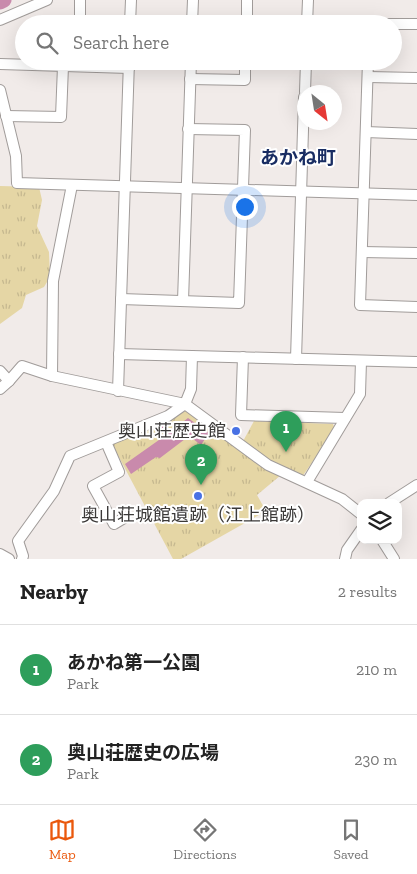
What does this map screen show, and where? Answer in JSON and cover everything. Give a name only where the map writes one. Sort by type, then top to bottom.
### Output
[{"type":"street","points":[[0,20],[47,0]]},
{"type":"street","points":[[80,0],[80,15]]},
{"type":"street","points":[[130,15],[131,0]]},
{"type":"street","points":[[192,15],[193,0]]},
{"type":"street","points":[[247,0],[247,15]]},
{"type":"street","points":[[307,15],[308,0]]},
{"type":"street","points":[[402,24],[417,24]]},
{"type":"street","points":[[0,64],[15,64]]},
{"type":"street","points":[[6,116],[61,118],[63,70]]},
{"type":"street","points":[[118,391],[129,70]]},
{"type":"street","points":[[183,301],[190,70]]},
{"type":"street","points":[[190,78],[245,80],[245,70]]},
{"type":"street","points":[[305,85],[306,70]]},
{"type":"street","points":[[368,70],[360,305],[417,307]]},
{"type":"street","points":[[368,76],[417,78]]},
{"type":"street","points":[[0,90],[16,156],[17,183],[417,195]]},
{"type":"street","points":[[121,299],[239,303],[245,130],[188,129]]},
{"type":"street","points":[[296,359],[303,130]]},
{"type":"street","points":[[366,132],[417,134]]},
{"type":"street","points":[[52,376],[53,281],[72,184]]},
{"type":"street","points":[[362,252],[417,253]]},
{"type":"street","points":[[119,354],[417,362]]},
{"type":"street","points":[[22,559],[23,556],[18,541],[54,491],[70,456],[168,416],[185,404],[191,389],[192,356]]},
{"type":"street","points":[[243,357],[241,415],[345,418]]},
{"type":"street","points":[[307,482],[360,394],[361,361]]},
{"type":"street","points":[[0,389],[22,366],[52,376],[185,404],[268,465],[342,499],[357,511]]},
{"type":"street","points":[[0,371],[9,381]]},
{"type":"street","points":[[106,442],[119,472],[93,486],[114,524],[124,518]]},
{"type":"street","points":[[395,499],[417,485]]},
{"type":"street","points":[[345,559],[347,550],[357,536]]},
{"type":"street","points":[[385,544],[394,559]]},
{"type":"street","points":[[0,554],[8,559]]},
{"type":"green space","points":[[0,186],[39,187],[42,200],[37,226],[49,252],[50,277],[44,287],[26,295],[22,308],[0,324]]},
{"type":"green space","points":[[188,410],[281,475],[257,495],[266,511],[181,559],[173,559],[112,444]]},
{"type":"green space","points":[[254,421],[333,424],[335,429],[302,477],[266,461],[242,443]]},
{"type":"shaded area","points":[[188,418],[209,433],[201,445],[189,436],[160,458],[156,457],[131,474],[125,464],[166,435],[159,426],[164,424],[171,431]]},
{"type":"waterway","points":[[0,2],[4,0]]},
{"type":"place","name":"奥山荘歴史館","points":[[236,431]]},
{"type":"place","name":"あかね第一公園","points":[[286,452]]},
{"type":"place","name":"奥山荘歴史の広場","points":[[201,485]]},
{"type":"place","name":"奥山荘城館遺跡（江上館跡）","points":[[198,496]]},
{"type":"district","name":"あかね町","points":[[298,157]]}]
